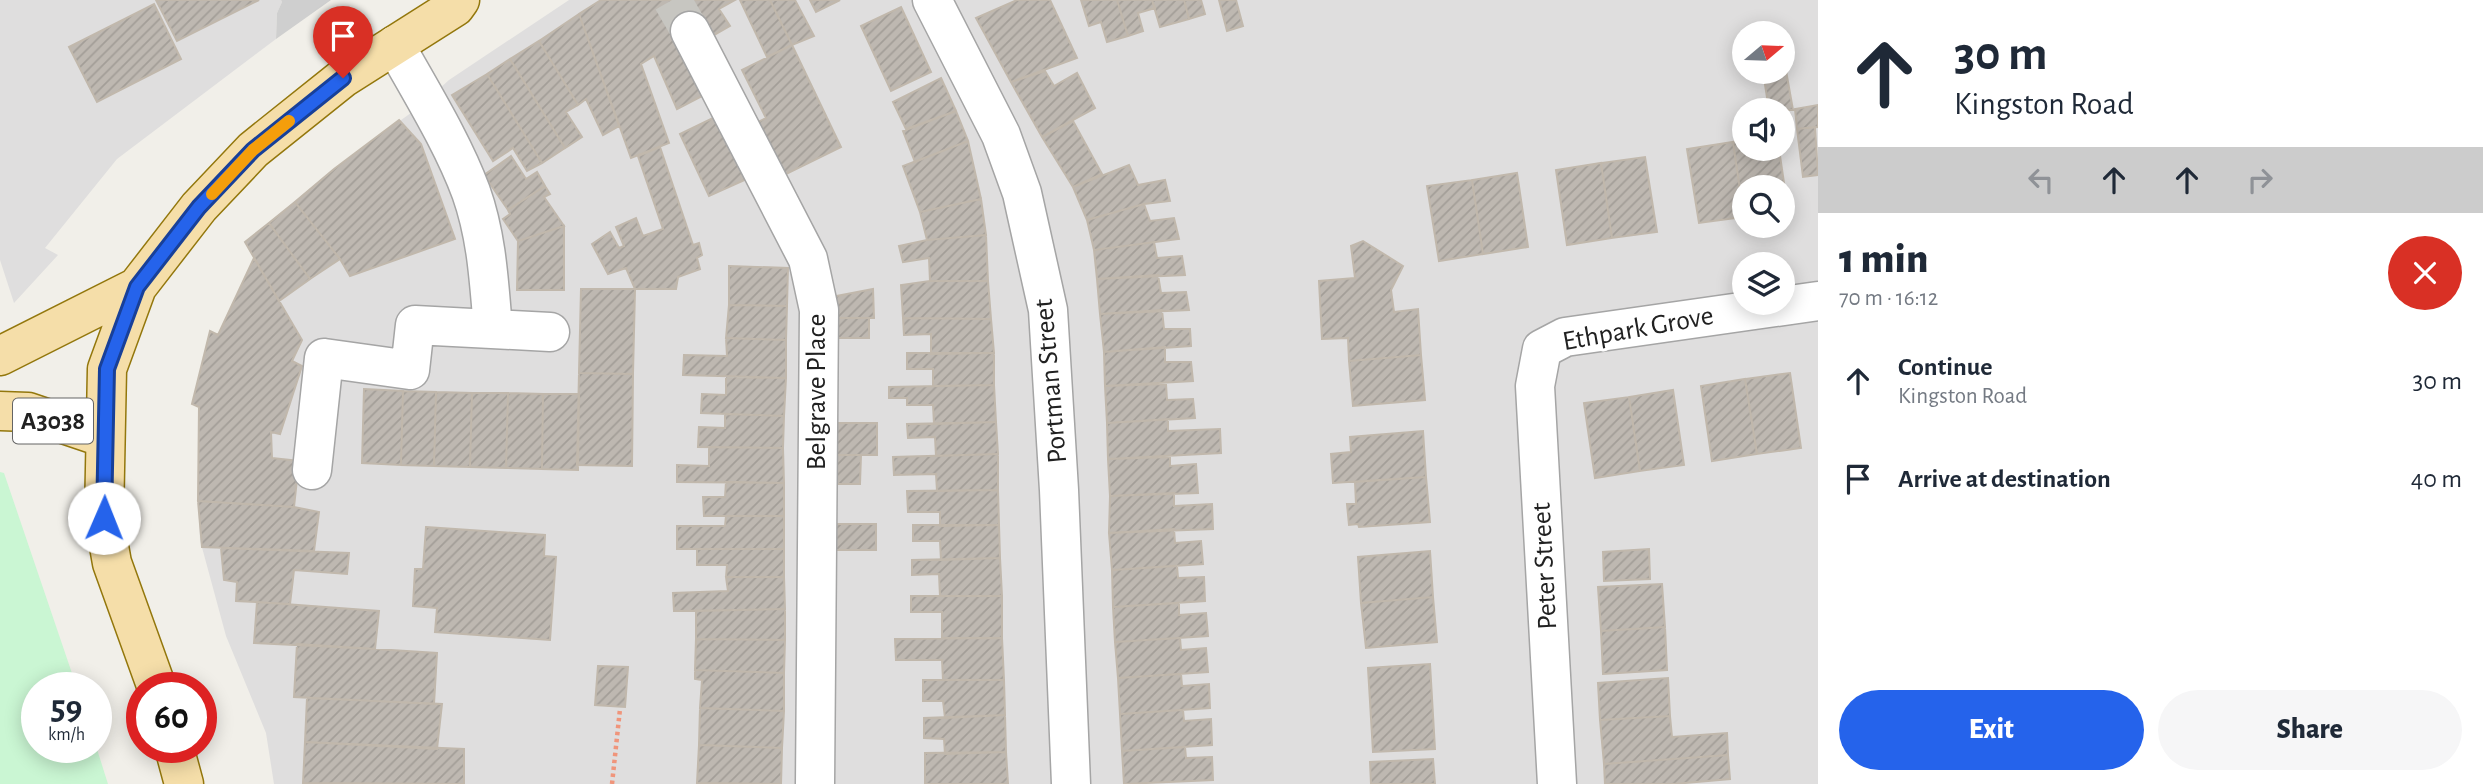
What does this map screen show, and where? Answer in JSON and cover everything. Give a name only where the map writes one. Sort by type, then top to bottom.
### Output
[{"type":"main road","points":[[151,672],[112,563],[104,518],[107,369],[137,287],[199,207],[253,150],[343,78],[457,4]]},
{"type":"main road","points":[[0,356],[137,287]]},
{"type":"main road","name":"A3038","points":[[0,411],[28,412],[105,439]]},
{"type":"main road","points":[[178,763],[184,784]]},
{"type":"street","name":"Portman Street","points":[[932,0],[1001,135],[1022,193],[1048,310],[1059,489],[1071,784]]},
{"type":"street","name":"Belgrave Place","points":[[690,31],[807,259],[819,310],[816,784]]},
{"type":"street","points":[[395,44],[471,192],[487,252],[493,329]]},
{"type":"street","name":"Ethpark Grove","points":[[1542,349],[1565,337],[1818,301]]},
{"type":"street","points":[[312,470],[324,358],[411,369],[415,325],[550,332]]},
{"type":"street","name":"Peter Street","points":[[1542,349],[1535,386],[1557,784]]},
{"type":"path","points":[[612,784],[620,709]]},
{"type":"shaded area","points":[[0,0],[282,2],[277,13],[276,39],[117,159],[45,248],[58,255],[14,303],[0,260]]},
{"type":"shaded area","points":[[281,0],[331,0],[276,39],[277,13]]},
{"type":"shaded area","points":[[569,0],[1818,0],[1818,784],[274,784],[266,733],[226,636],[200,540],[199,407],[192,404],[210,331],[218,334],[254,258],[245,242],[334,169],[419,107],[449,80]]},
{"type":"green space","points":[[0,472],[4,473],[72,672],[21,672],[21,763],[101,763],[108,784],[0,784]]},
{"type":"building","points":[[156,0],[259,0],[177,41]]},
{"type":"building","points":[[601,0],[684,0],[699,24],[708,93],[677,109],[654,56],[641,64],[669,143],[631,158],[579,14]]},
{"type":"building","points":[[684,0],[735,0],[719,9],[730,26],[709,38]]},
{"type":"building","points":[[740,0],[770,0],[792,45],[767,57]]},
{"type":"building","points":[[770,0],[795,0],[814,36],[792,45]]},
{"type":"building","points":[[810,0],[840,0],[816,12]]},
{"type":"building","points":[[1017,0],[1050,0],[1077,58],[1011,82],[976,18]]},
{"type":"building","points":[[1081,0],[1117,0],[1128,36],[1107,42],[1101,22],[1089,26]]},
{"type":"building","points":[[1117,0],[1152,0],[1155,8],[1138,13],[1143,31],[1128,36]]},
{"type":"building","points":[[1152,0],[1184,0],[1189,19],[1160,27]]},
{"type":"building","points":[[1184,0],[1201,0],[1205,14],[1189,19]]},
{"type":"building","points":[[1219,0],[1236,0],[1243,26],[1227,31]]},
{"type":"building","points":[[154,4],[181,59],[97,102],[69,47]]},
{"type":"building","points":[[901,7],[931,72],[891,91],[861,26]]},
{"type":"building","points":[[579,14],[619,126],[603,135],[586,99],[578,105],[539,41]]},
{"type":"building","points":[[539,41],[578,105],[566,112],[582,137],[565,148],[510,59]]},
{"type":"building","points":[[792,45],[841,147],[776,179],[748,127],[766,118],[742,70]]},
{"type":"building","points":[[510,59],[565,148],[542,163],[487,74]]},
{"type":"building","points":[[1045,71],[1054,86],[1077,73],[1095,108],[1042,137],[1011,82]]},
{"type":"building","points":[[487,74],[542,163],[527,171],[513,148],[493,161],[452,95]]},
{"type":"building","points":[[941,78],[956,111],[906,129],[893,102]]},
{"type":"building","points":[[1765,84],[1788,84],[1791,98],[1767,98]]},
{"type":"building","points":[[1818,105],[1818,127],[1797,129],[1795,109]]},
{"type":"building","points":[[956,111],[968,141],[915,162],[903,131]]},
{"type":"building","points":[[719,115],[749,178],[709,196],[680,134]]},
{"type":"building","points":[[399,120],[421,144],[455,239],[350,276],[340,259],[295,202]]},
{"type":"building","points":[[1073,121],[1102,174],[1073,187],[1042,137]]},
{"type":"building","points":[[1815,127],[1818,175],[1803,177],[1797,129]]},
{"type":"building","points":[[968,141],[981,199],[920,212],[903,166]]},
{"type":"building","points":[[1732,142],[1732,161],[1736,161],[1738,175],[1732,175],[1732,219],[1699,223],[1687,149]]},
{"type":"building","points":[[660,147],[693,245],[699,243],[702,255],[697,258],[700,269],[678,277],[676,289],[635,289],[626,268],[608,274],[592,244],[610,232],[619,248],[624,246],[616,227],[636,218],[643,236],[663,229],[638,156]]},
{"type":"building","points":[[511,156],[526,179],[537,172],[545,186],[508,210],[484,175]]},
{"type":"building","points":[[1645,157],[1657,232],[1612,238],[1601,163]]},
{"type":"building","points":[[1736,161],[1781,161],[1783,175],[1738,175]]},
{"type":"building","points":[[1601,163],[1612,238],[1567,245],[1556,170]]},
{"type":"building","points":[[1129,165],[1138,185],[1165,180],[1170,201],[1144,204],[1087,220],[1073,187]]},
{"type":"building","points":[[1517,173],[1528,247],[1483,254],[1472,180]]},
{"type":"building","points":[[1472,180],[1483,254],[1439,261],[1427,186]]},
{"type":"building","points":[[545,186],[550,194],[544,197],[564,226],[518,241],[503,219],[510,214],[508,210]]},
{"type":"building","points":[[981,199],[986,235],[927,240],[920,212]]},
{"type":"building","points":[[295,202],[340,259],[310,279],[269,223]]},
{"type":"building","points":[[1144,204],[1150,221],[1174,218],[1179,239],[1094,250],[1087,220]]},
{"type":"building","points":[[269,223],[310,279],[279,301],[245,242]]},
{"type":"building","points":[[564,226],[564,290],[517,290],[518,241]]},
{"type":"building","points":[[986,235],[988,281],[930,281],[929,258],[903,262],[899,246],[927,240]]},
{"type":"building","points":[[1363,241],[1403,266],[1391,290],[1394,312],[1418,309],[1421,355],[1349,361],[1348,338],[1322,339],[1319,281],[1355,278],[1351,246]]},
{"type":"building","points":[[1154,242],[1157,258],[1182,256],[1185,275],[1097,279],[1094,250]]},
{"type":"building","points":[[254,258],[302,340],[292,361],[302,366],[280,434],[271,432],[272,458],[299,461],[294,507],[198,501],[199,407],[192,404],[210,331],[218,335]]},
{"type":"building","points":[[729,266],[788,268],[787,306],[729,305]]},
{"type":"building","points":[[1158,275],[1161,293],[1186,292],[1189,310],[1100,314],[1097,279]]},
{"type":"building","points":[[930,281],[988,281],[991,319],[903,318],[901,285]]},
{"type":"building","points":[[581,289],[635,289],[633,374],[579,373]]},
{"type":"building","points":[[873,289],[874,318],[837,318],[836,296]]},
{"type":"building","points":[[729,305],[787,306],[786,340],[726,338]]},
{"type":"building","points":[[1162,310],[1164,329],[1190,329],[1191,346],[1104,352],[1100,314]]},
{"type":"building","points":[[837,318],[869,318],[869,338],[837,338]]},
{"type":"building","points":[[903,318],[991,319],[994,353],[931,354],[931,334],[904,335]]},
{"type":"building","points":[[726,338],[786,340],[786,378],[683,375],[684,355],[727,356]]},
{"type":"building","points":[[1165,347],[1165,362],[1191,362],[1193,381],[1105,386],[1104,352]]},
{"type":"building","points":[[907,353],[994,353],[994,385],[933,386],[933,369],[907,369]]},
{"type":"building","points":[[1421,355],[1425,400],[1353,406],[1349,361]]},
{"type":"building","points":[[579,373],[633,374],[632,466],[577,465]]},
{"type":"building","points":[[1790,373],[1801,448],[1757,454],[1745,379]]},
{"type":"building","points":[[726,377],[786,378],[784,416],[701,413],[702,394],[726,395]]},
{"type":"building","points":[[1745,379],[1757,454],[1712,461],[1701,386]]},
{"type":"building","points":[[1166,384],[1167,400],[1193,399],[1195,418],[1107,423],[1105,386]]},
{"type":"building","points":[[994,385],[996,422],[934,424],[933,405],[907,405],[907,398],[889,398],[889,387]]},
{"type":"building","points":[[364,389],[403,391],[401,465],[362,463]]},
{"type":"building","points":[[1673,390],[1684,465],[1640,471],[1629,397]]},
{"type":"building","points":[[403,391],[436,392],[434,466],[401,465]]},
{"type":"building","points":[[436,392],[472,393],[470,467],[434,466]]},
{"type":"building","points":[[472,393],[508,393],[506,468],[470,467]]},
{"type":"building","points":[[508,393],[543,394],[542,469],[506,468]]},
{"type":"building","points":[[543,394],[579,394],[578,470],[542,469]]},
{"type":"building","points":[[1629,397],[1640,471],[1595,478],[1584,403]]},
{"type":"building","points":[[725,414],[784,416],[783,448],[698,447],[699,427],[725,428]]},
{"type":"building","points":[[1168,419],[1168,431],[1220,429],[1221,453],[1108,459],[1107,423]]},
{"type":"building","points":[[996,422],[998,454],[936,456],[935,437],[908,438],[907,424]]},
{"type":"building","points":[[834,423],[877,423],[877,455],[834,455]]},
{"type":"building","points":[[1423,431],[1426,477],[1333,483],[1331,454],[1351,452],[1350,437]]},
{"type":"building","points":[[709,447],[783,448],[784,483],[677,482],[677,465],[709,466]]},
{"type":"building","points":[[998,454],[998,490],[937,491],[936,474],[894,475],[893,457]]},
{"type":"building","points":[[834,455],[861,455],[860,484],[834,484]]},
{"type":"building","points":[[1170,457],[1170,466],[1196,464],[1198,493],[1110,496],[1108,459]]},
{"type":"building","points":[[1426,477],[1430,522],[1359,527],[1358,524],[1349,525],[1347,504],[1356,504],[1355,482]]},
{"type":"building","points":[[726,482],[784,483],[784,516],[704,516],[703,497],[725,497]]},
{"type":"building","points":[[998,490],[999,525],[940,526],[940,512],[908,512],[907,491]]},
{"type":"building","points":[[1174,493],[1174,506],[1212,504],[1213,529],[1109,533],[1110,496]]},
{"type":"building","points":[[198,501],[294,507],[319,512],[314,551],[202,547]]},
{"type":"building","points":[[726,516],[784,516],[784,549],[677,549],[677,526],[725,526]]},
{"type":"building","points":[[833,524],[876,524],[876,550],[834,550]]},
{"type":"building","points":[[913,525],[999,525],[1000,558],[941,560],[940,541],[913,541]]},
{"type":"building","points":[[426,527],[545,535],[544,556],[556,557],[550,640],[435,632],[437,608],[413,606],[415,569],[423,569]]},
{"type":"building","points":[[1174,529],[1175,543],[1201,541],[1203,564],[1112,570],[1109,533]]},
{"type":"building","points":[[221,548],[349,553],[347,574],[294,570],[290,604],[236,601],[237,582],[224,580]]},
{"type":"building","points":[[697,549],[784,549],[784,577],[726,577],[727,565],[697,565]]},
{"type":"building","points":[[1649,549],[1650,579],[1604,581],[1603,552]]},
{"type":"building","points":[[1430,551],[1433,597],[1361,603],[1358,557]]},
{"type":"building","points":[[1000,558],[1002,596],[940,596],[939,574],[912,575],[912,560]]},
{"type":"building","points":[[1177,566],[1178,578],[1204,577],[1205,601],[1113,607],[1112,570]]},
{"type":"building","points":[[726,577],[784,577],[785,609],[674,611],[673,593],[728,591]]},
{"type":"building","points":[[1662,584],[1665,627],[1601,631],[1598,587]]},
{"type":"building","points":[[911,596],[1002,596],[1002,638],[942,638],[942,612],[911,612]]},
{"type":"building","points":[[1433,597],[1437,642],[1366,648],[1361,603]]},
{"type":"building","points":[[257,602],[379,611],[375,649],[254,643]]},
{"type":"building","points":[[1179,603],[1179,615],[1206,613],[1208,636],[1115,642],[1113,607]]},
{"type":"building","points":[[785,609],[785,640],[696,639],[696,611]]},
{"type":"building","points":[[1665,627],[1667,670],[1603,674],[1601,631]]},
{"type":"building","points":[[1002,638],[1004,680],[943,680],[942,660],[896,660],[895,639]]},
{"type":"building","points":[[1180,638],[1181,650],[1206,648],[1208,672],[1118,678],[1115,642]]},
{"type":"building","points":[[696,639],[785,640],[784,673],[695,670]]},
{"type":"building","points":[[297,644],[437,653],[434,704],[294,697]]},
{"type":"building","points":[[1430,664],[1435,749],[1373,752],[1368,668]]},
{"type":"building","points":[[598,666],[628,667],[625,707],[595,705]]},
{"type":"building","points":[[695,670],[784,673],[784,711],[700,708],[702,680],[695,679]]},
{"type":"building","points":[[1181,674],[1182,686],[1209,684],[1210,708],[1120,714],[1118,678]]},
{"type":"building","points":[[1668,678],[1670,716],[1600,720],[1598,683]]},
{"type":"building","points":[[923,680],[1004,680],[1005,715],[945,718],[943,701],[923,701]]},
{"type":"building","points":[[307,698],[442,704],[437,749],[305,742]]},
{"type":"building","points":[[700,708],[784,711],[782,748],[699,745]]},
{"type":"building","points":[[1183,710],[1184,721],[1211,719],[1212,745],[1122,751],[1120,714]]},
{"type":"building","points":[[1005,715],[1006,752],[945,754],[944,739],[924,738],[924,718]]},
{"type":"building","points":[[1670,716],[1672,737],[1727,733],[1728,755],[1604,764],[1600,720]]},
{"type":"building","points":[[305,742],[464,749],[464,784],[303,783]]},
{"type":"building","points":[[699,745],[782,748],[781,784],[697,783]]},
{"type":"building","points":[[1185,747],[1186,758],[1212,757],[1213,780],[1124,784],[1122,751]]},
{"type":"building","points":[[1006,752],[1008,784],[925,784],[925,753]]},
{"type":"building","points":[[1728,755],[1730,779],[1674,784],[1605,784],[1604,764]]},
{"type":"building","points":[[1433,759],[1435,784],[1371,784],[1370,762]]},
{"type":"tunnel","points":[[672,0],[690,31]]},
{"type":"slow traffic","points":[[212,194],[253,150],[289,121]]},
{"type":"route","points":[[104,518],[107,369],[137,287],[199,207],[253,150],[343,78]]}]
